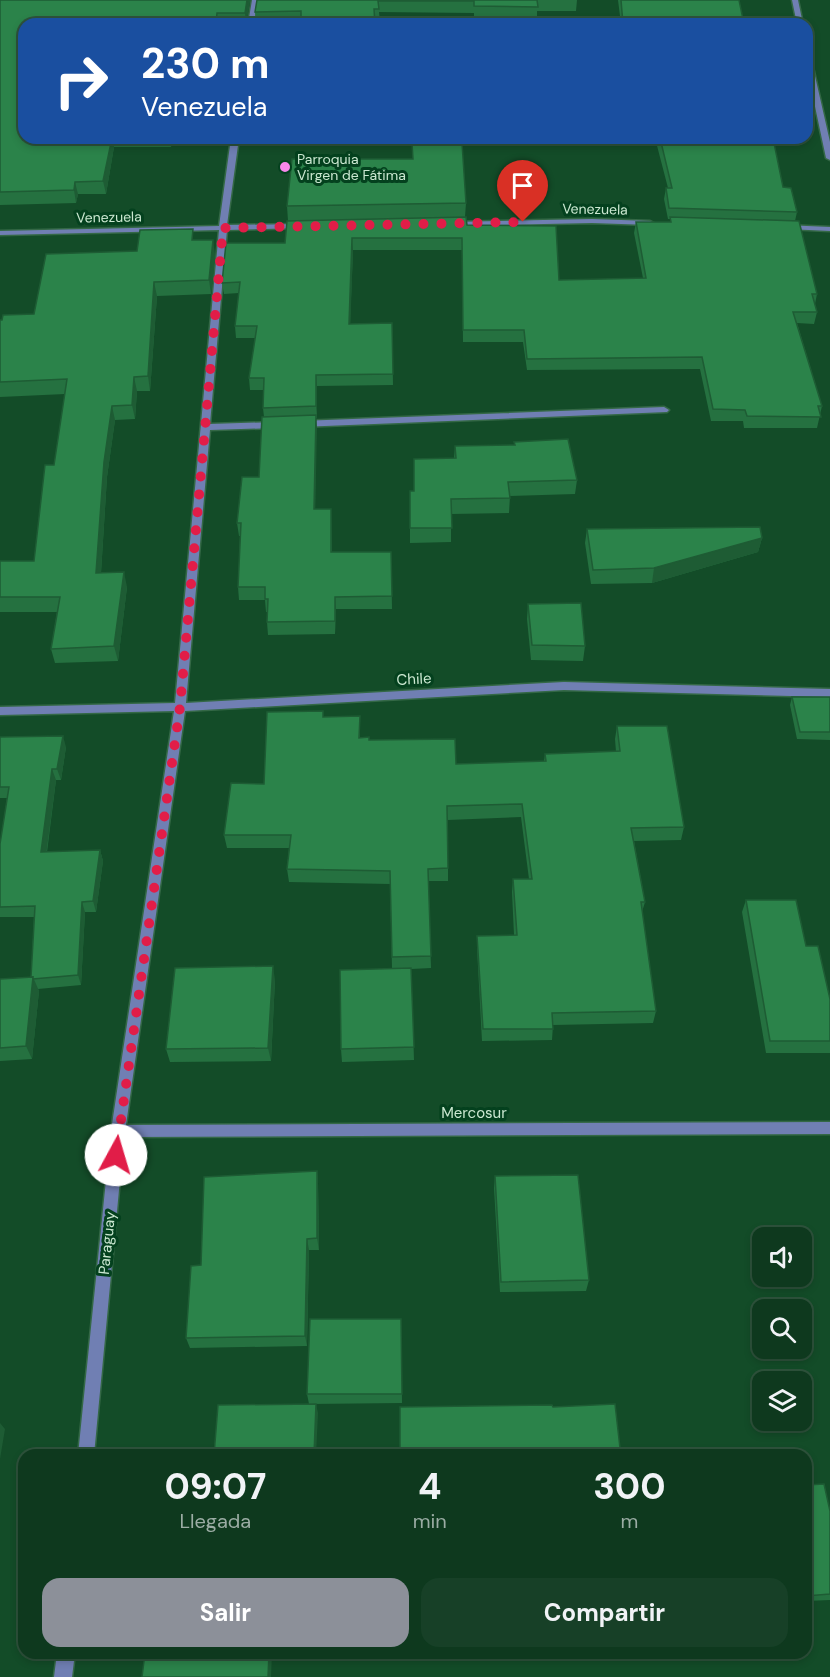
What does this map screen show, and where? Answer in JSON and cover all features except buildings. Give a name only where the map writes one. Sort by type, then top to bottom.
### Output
[{"type":"street","points":[[252,18],[255,0]]},
{"type":"street","points":[[795,0],[799,18]]},
{"type":"street","points":[[813,81],[830,158]]},
{"type":"street","name":"Paraguay","points":[[87,1449],[118,1131],[180,707],[207,427],[223,228],[234,144]]},
{"type":"street","name":"Venezuela","points":[[438,224],[592,221],[664,223]]},
{"type":"street","name":"Venezuela","points":[[0,233],[306,226]]},
{"type":"street","points":[[783,227],[830,229]]},
{"type":"street","points":[[207,427],[664,410]]},
{"type":"street","name":"Chile","points":[[0,711],[180,707],[564,686],[830,693]]},
{"type":"street","name":"Mercosur","points":[[118,1131],[830,1128]]},
{"type":"street","points":[[63,1677],[65,1659]]},
{"type":"place","name":"Parroquia Virgen de Fátima","points":[[285,167]]},
{"type":"route","points":[[116,1155],[180,707],[207,427],[223,228],[523,222]]}]
